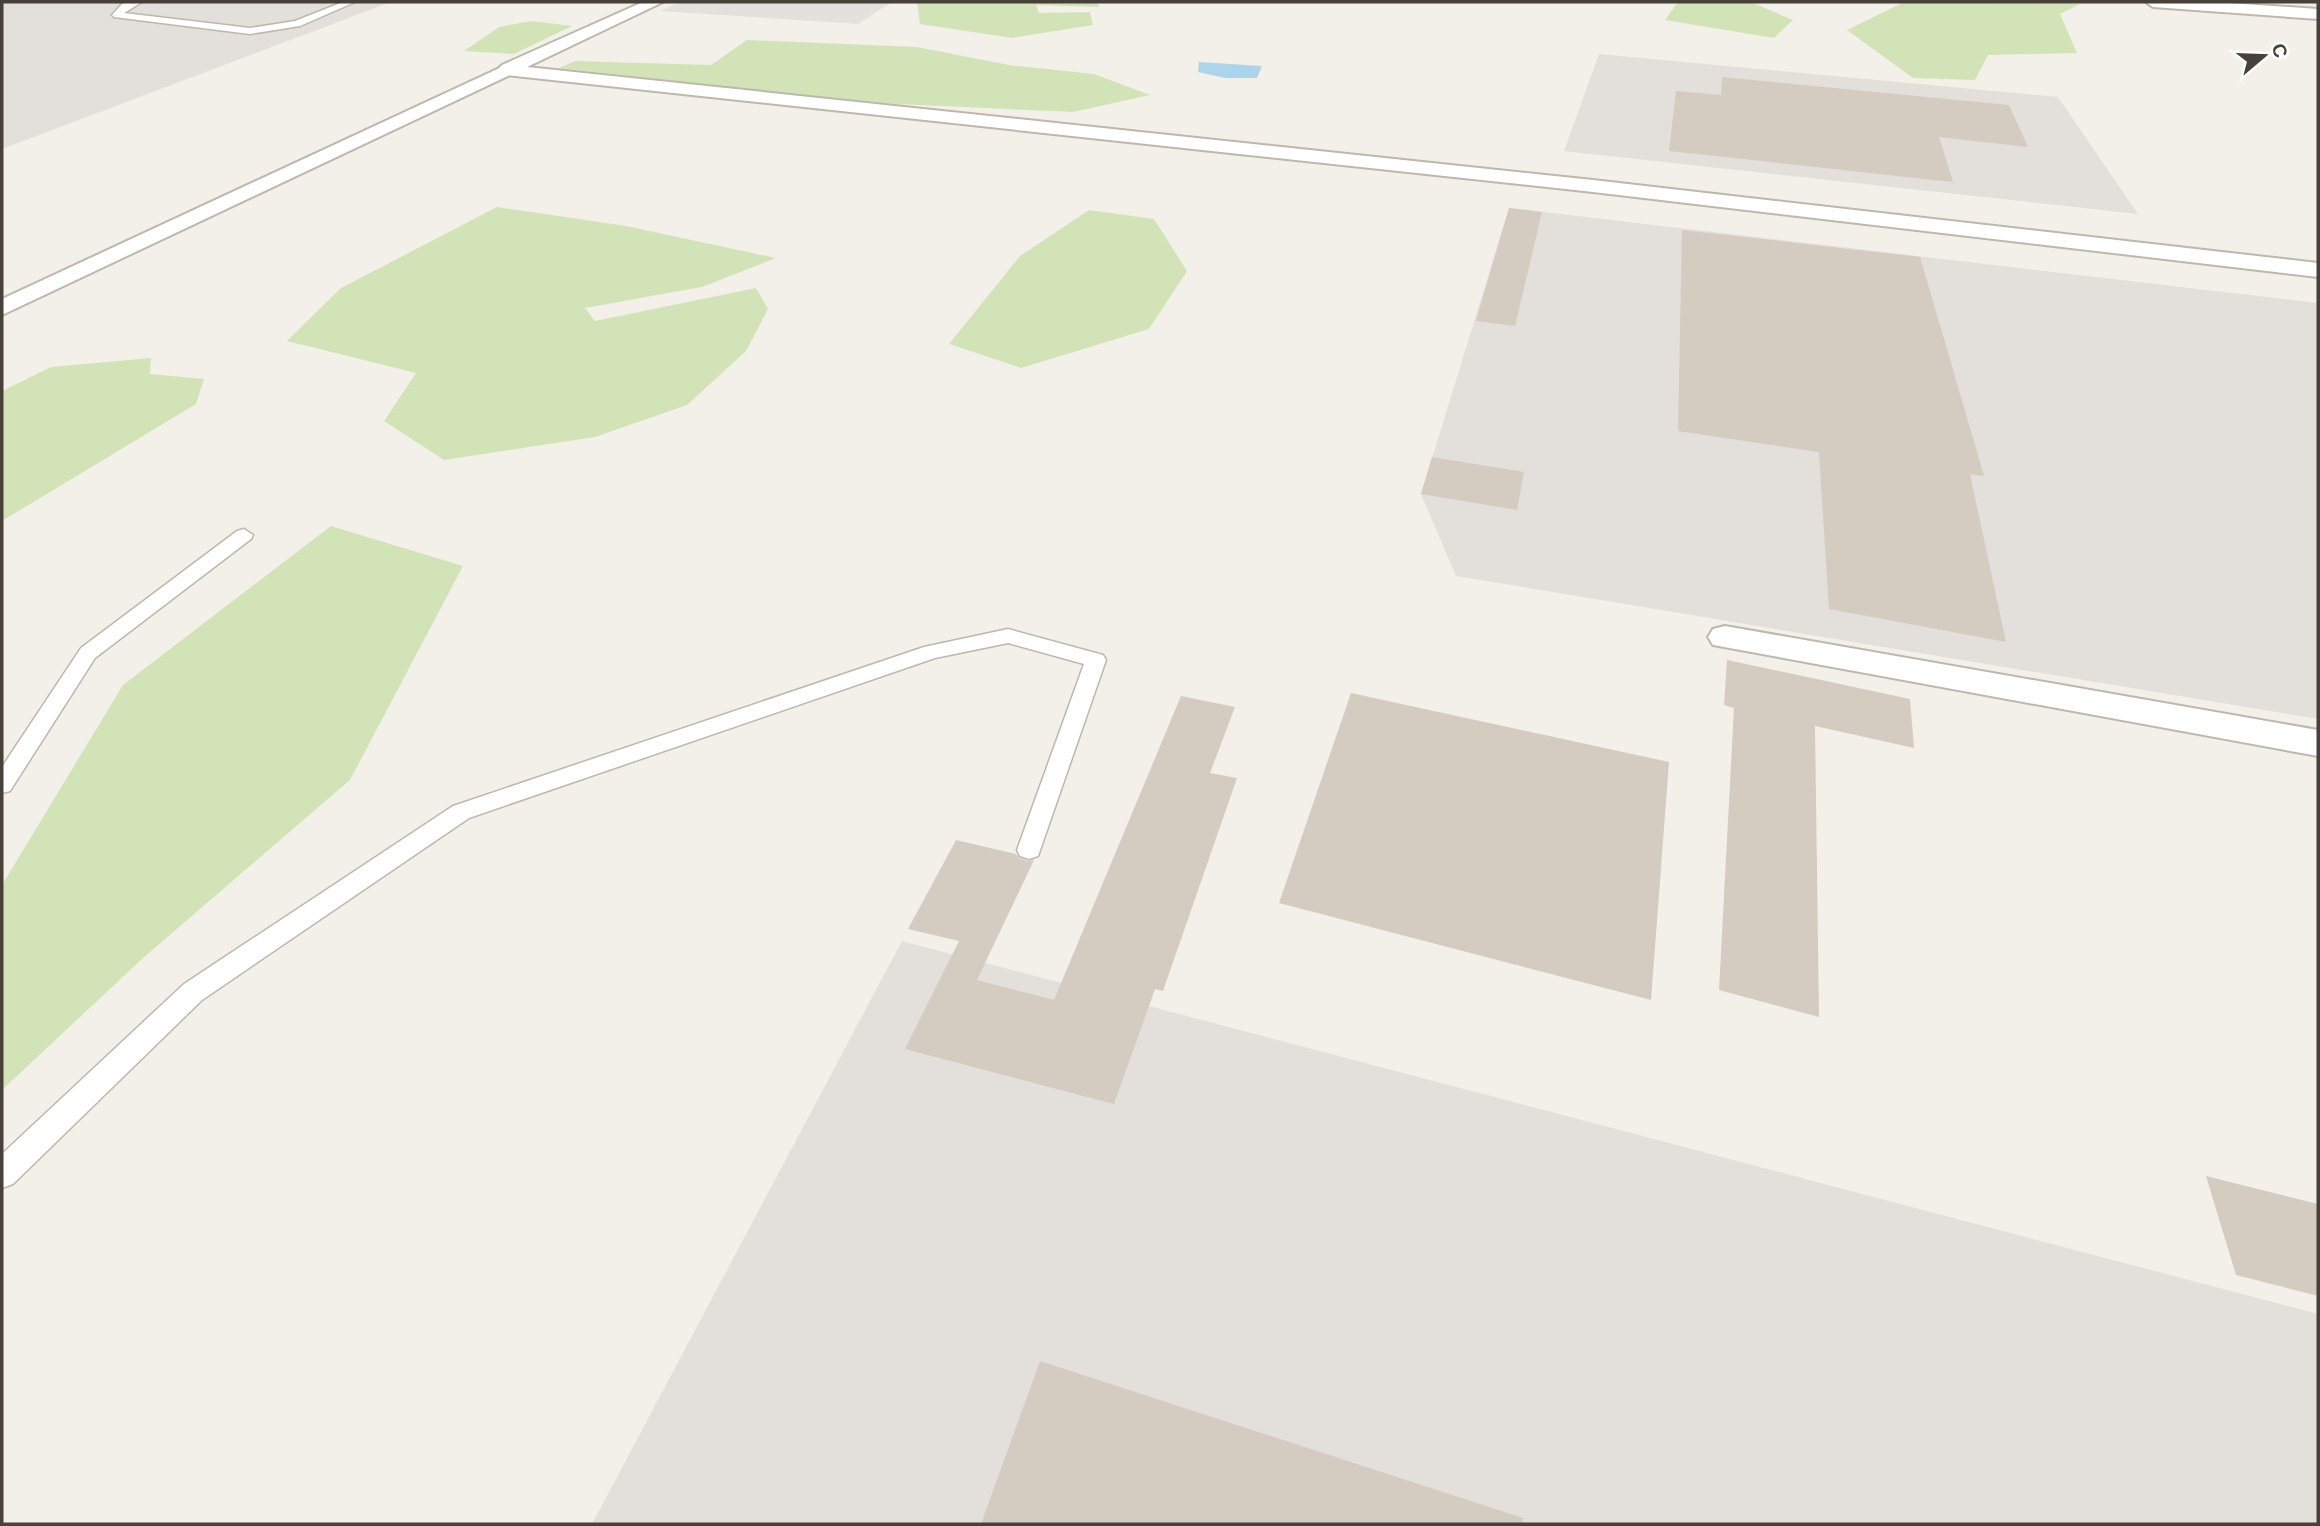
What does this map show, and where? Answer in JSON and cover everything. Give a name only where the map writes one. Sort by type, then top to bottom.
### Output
[{"type":"street","points":[[2,308],[506,69],[655,2]]},
{"type":"street","points":[[2153,2],[2318,13]]},
{"type":"street","points":[[506,69],[1579,185],[2318,270]]},
{"type":"street","points":[[1725,637],[2318,743]]},
{"type":"lane","points":[[137,2],[125,6],[117,15],[250,31],[297,24],[351,2]]},
{"type":"lane","points":[[2,785],[88,653],[244,536]]},
{"type":"lane","points":[[2,1174],[193,992],[461,812],[930,652],[1008,636],[1096,660],[1029,850]]},
{"type":"shaded area","points":[[2,2],[391,2],[2,149]]},
{"type":"shaded area","points":[[680,2],[892,2],[858,24],[660,11]]},
{"type":"shaded area","points":[[1599,54],[2058,97],[2138,214],[1564,151]]},
{"type":"shaded area","points":[[1509,208],[2318,303],[2318,719],[1456,576],[1421,494]]},
{"type":"shaded area","points":[[902,941],[2318,1314],[2318,1524],[592,1524]]},
{"type":"green space","points":[[917,2],[1097,2],[1099,7],[1036,5],[1039,13],[1090,12],[1093,25],[1012,38],[920,24]]},
{"type":"green space","points":[[1678,2],[1753,3],[1793,20],[1774,38],[1665,20]]},
{"type":"green space","points":[[1904,2],[2080,4],[2060,14],[2077,53],[1988,55],[1975,80],[1913,78],[1847,30]]},
{"type":"green space","points":[[531,21],[572,26],[514,54],[464,51],[499,27]]},
{"type":"green space","points":[[747,40],[917,47],[1009,65],[1094,74],[1150,95],[1073,112],[875,103],[559,68],[575,61],[711,65]]},
{"type":"green space","points":[[497,207],[626,226],[776,258],[702,287],[585,308],[595,321],[756,288],[768,309],[746,351],[687,405],[595,437],[444,460],[384,421],[416,373],[287,341],[341,288]]},
{"type":"green space","points":[[1089,210],[1154,219],[1187,271],[1149,329],[1021,368],[949,344],[1020,256]]},
{"type":"green space","points":[[151,358],[150,374],[204,379],[196,404],[2,521],[2,391],[51,367]]},
{"type":"green space","points":[[331,526],[463,566],[350,780],[143,958],[2,1090],[2,885],[123,685]]},
{"type":"water","points":[[1199,62],[1262,66],[1257,78],[1225,78],[1198,72]]},
{"type":"building","points":[[1722,77],[2009,105],[2028,147],[1939,137],[1953,182],[1669,151],[1676,91],[1721,95]]},
{"type":"building","points":[[1509,208],[1542,212],[1515,326],[1476,321]]},
{"type":"building","points":[[1682,230],[1920,257],[1984,476],[1970,474],[2006,642],[1829,609],[1819,452],[1678,431]]},
{"type":"building","points":[[1432,457],[1524,472],[1517,510],[1421,494]]},
{"type":"building","points":[[1727,660],[1910,699],[1914,748],[1815,726],[1819,1017],[1719,990],[1734,708],[1724,705]]},
{"type":"building","points":[[1351,693],[1669,762],[1651,1000],[1279,903]]},
{"type":"building","points":[[1181,696],[1235,707],[1210,773],[1237,778],[1163,991],[1155,989],[1114,1104],[905,1049],[959,941],[908,929],[956,840],[1016,854],[1028,861],[1034,860],[977,980],[1054,1000]]},
{"type":"building","points":[[2206,1176],[2318,1204],[2318,1296],[2236,1275]]},
{"type":"building","points":[[1040,1361],[1523,1518],[1522,1524],[981,1524]]}]
